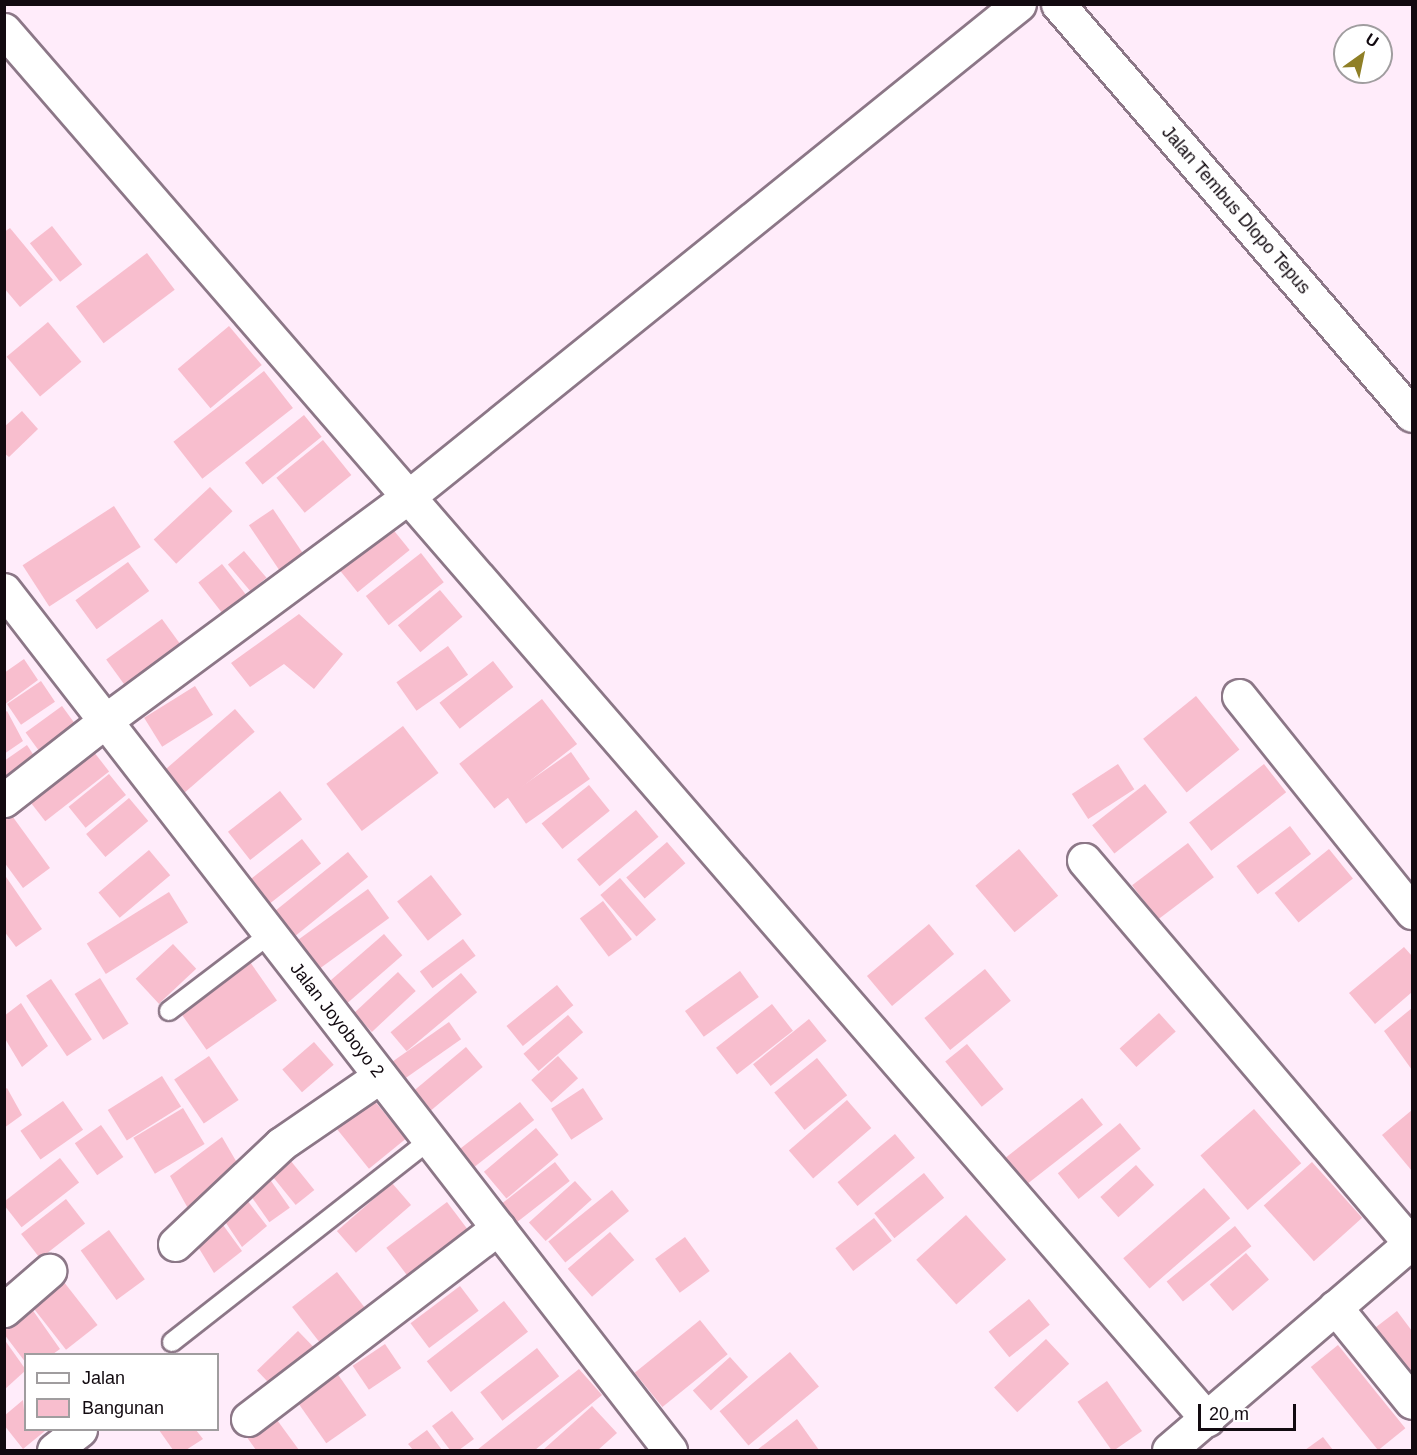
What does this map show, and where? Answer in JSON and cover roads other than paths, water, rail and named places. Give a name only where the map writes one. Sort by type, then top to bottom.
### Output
[{"type":"street","points":[[4,800],[105,721],[408,497],[1019,4]]},
{"type":"street","name":"Jalan Tembus Dlopo Tepus","points":[[1058,4],[1413,416]]},
{"type":"street","points":[[4,30],[1207,1419]]},
{"type":"street","name":"Jalan Joyoboyo 2","points":[[4,590],[670,1450]]},
{"type":"street","points":[[1239,696],[1413,912]]},
{"type":"street","points":[[1084,860],[1412,1243],[1169,1450]]},
{"type":"street","points":[[175,1244],[281,1144],[380,1076]]},
{"type":"street","points":[[248,1419],[498,1228]]},
{"type":"street","points":[[4,1310],[48,1271]]},
{"type":"street","points":[[1335,1307],[1413,1402]]},
{"type":"street","points":[[54,1450],[79,1431]]},
{"type":"lane","points":[[169,1011],[270,934]]},
{"type":"lane","points":[[172,1342],[430,1140]]}]
